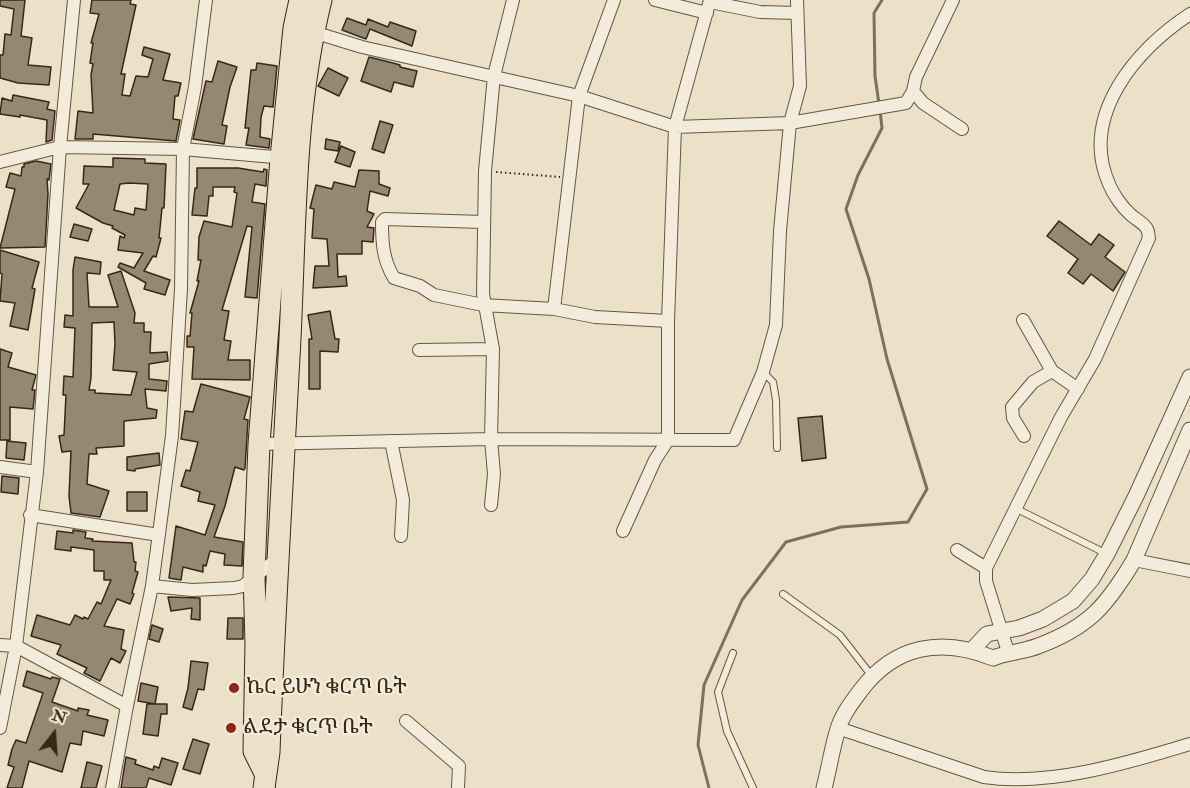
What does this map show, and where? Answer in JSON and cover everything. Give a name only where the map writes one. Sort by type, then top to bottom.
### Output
[{"type":"highway","points":[[265,781],[269,752],[265,643],[255,576],[259,444],[283,264],[289,158],[303,30],[300,0]]},
{"type":"highway","points":[[303,30],[321,0]]},
{"type":"highway","points":[[265,643],[278,559],[289,356],[283,264]]},
{"type":"street","points":[[0,728],[16,646],[36,472],[60,147],[74,0]]},
{"type":"street","points":[[112,788],[152,586],[172,436],[181,289],[183,149],[195,87],[206,0]]},
{"type":"street","points":[[491,505],[494,474],[491,439],[493,349],[489,321],[483,305],[485,171],[494,76],[513,0]]},
{"type":"street","points":[[554,309],[579,96],[614,0]]},
{"type":"street","points":[[655,0],[760,12],[796,13]]},
{"type":"street","points":[[259,444],[491,439],[734,440],[763,372],[776,325],[780,231],[790,123],[800,86],[797,0]]},
{"type":"street","points":[[303,30],[362,47],[579,96],[675,127],[790,123],[906,103],[953,0]]},
{"type":"street","points":[[623,531],[655,460],[668,440],[668,321],[675,127],[709,5]]},
{"type":"street","points":[[1008,652],[986,581],[986,568],[1061,417],[1095,359],[1149,238],[1147,229],[1129,213],[1109,185],[1100,155],[1100,131],[1108,103],[1139,58],[1166,30],[1190,14]]},
{"type":"street","points":[[913,91],[923,103],[962,129]]},
{"type":"street","points":[[0,162],[60,147],[183,149],[289,158]]},
{"type":"street","points":[[483,222],[385,219],[382,222],[383,251],[388,269],[394,278],[420,286],[434,295],[483,305],[554,309],[596,317],[668,321]]},
{"type":"street","points":[[1023,320],[1052,371],[1078,389]]},
{"type":"street","points":[[419,350],[493,349]]},
{"type":"street","points":[[1024,436],[1013,418],[1012,407],[1033,382],[1052,371]]},
{"type":"street","points":[[972,650],[987,634],[1019,628],[1043,619],[1073,600],[1092,579],[1136,496],[1190,377]]},
{"type":"street","points":[[824,788],[838,728],[849,706],[872,676],[890,663],[926,647],[940,646],[972,650],[993,658],[1008,652],[1037,646],[1095,613],[1123,579],[1134,560],[1190,430]]},
{"type":"street","points":[[391,441],[403,500],[401,536]]},
{"type":"street","points":[[0,467],[36,472]]},
{"type":"street","points":[[30,515],[159,535]]},
{"type":"street","points":[[957,550],[986,568]]},
{"type":"street","points":[[152,586],[192,590],[220,590],[243,586],[278,559]]},
{"type":"street","points":[[1134,560],[1190,571]]},
{"type":"street","points":[[0,645],[16,646],[127,706]]},
{"type":"street","points":[[406,721],[459,766],[458,788]]},
{"type":"street","points":[[838,728],[984,777],[1004,780],[1024,780],[1085,771],[1190,744]]},
{"type":"lane","points":[[763,372],[773,382],[776,400],[777,448]]},
{"type":"lane","points":[[1015,508],[1107,554]]},
{"type":"lane","points":[[783,594],[840,635],[872,676]]},
{"type":"lane","points":[[733,653],[718,692],[727,731],[753,788]]},
{"type":"path","points":[[485,171],[568,178]]},
{"type":"building","points":[[0,0],[25,0],[21,36],[32,38],[28,65],[51,67],[49,85],[18,83],[0,78],[0,55],[3,55],[5,34],[11,35],[14,9],[0,6]]},
{"type":"building","points":[[92,0],[131,0],[130,4],[136,5],[121,74],[125,74],[122,95],[130,96],[136,76],[148,77],[153,59],[142,55],[144,47],[170,54],[163,80],[181,83],[178,96],[175,96],[173,119],[180,120],[176,141],[93,134],[93,139],[75,139],[78,111],[93,113],[91,75],[93,64],[90,63],[93,43],[91,43],[99,14],[90,13]]},
{"type":"building","points":[[347,18],[366,25],[368,19],[388,27],[390,22],[416,31],[412,46],[370,29],[366,39],[342,30]]},
{"type":"building","points":[[369,57],[417,71],[413,87],[394,82],[391,92],[361,81]]},
{"type":"building","points":[[218,61],[237,67],[222,125],[227,126],[224,144],[193,139],[206,81],[212,82]]},
{"type":"building","points":[[257,63],[277,66],[273,107],[264,106],[261,117],[260,137],[270,139],[269,148],[246,145],[249,128],[245,128],[251,70],[256,70]]},
{"type":"building","points":[[328,68],[348,78],[339,96],[318,86]]},
{"type":"building","points":[[13,95],[49,102],[47,109],[55,111],[52,140],[46,142],[47,120],[0,114],[2,98],[12,101]]},
{"type":"building","points":[[380,121],[393,125],[384,153],[372,149]]},
{"type":"building","points":[[326,139],[340,142],[338,151],[325,149]]},
{"type":"building","points":[[341,146],[355,152],[350,167],[335,162]]},
{"type":"building","points":[[113,158],[145,159],[145,163],[166,164],[164,208],[162,208],[159,238],[161,238],[156,257],[153,256],[144,271],[170,280],[165,295],[144,289],[146,283],[118,267],[120,263],[134,268],[143,253],[118,250],[120,236],[124,238],[125,235],[112,228],[113,226],[76,208],[89,184],[83,184],[84,166],[113,167]],"holes":[[[120,184],[148,184],[146,210],[135,208],[134,215],[114,210]]]},
{"type":"building","points":[[36,161],[51,164],[49,180],[47,179],[45,247],[0,248],[15,189],[6,187],[10,173],[21,176],[24,164]]},
{"type":"building","points":[[197,168],[238,168],[263,172],[264,169],[267,170],[266,186],[255,184],[252,202],[265,204],[257,298],[245,297],[252,227],[247,226],[222,310],[229,311],[224,340],[231,341],[228,360],[250,360],[250,380],[192,379],[194,347],[187,347],[187,336],[190,336],[192,313],[190,313],[199,281],[197,281],[201,260],[198,260],[199,237],[204,221],[232,227],[237,193],[234,192],[235,187],[213,187],[213,196],[209,196],[207,216],[192,215],[195,188],[197,188]]},
{"type":"building","points":[[359,170],[379,171],[379,184],[390,188],[388,196],[370,191],[367,211],[374,214],[367,227],[374,228],[373,242],[362,241],[362,254],[337,254],[338,277],[346,276],[347,286],[313,288],[315,266],[329,266],[327,239],[312,238],[314,209],[310,208],[316,185],[332,189],[334,182],[355,187]]},
{"type":"building","points":[[1059,221],[1091,245],[1099,234],[1114,245],[1105,257],[1125,272],[1113,291],[1091,274],[1083,284],[1068,273],[1078,259],[1047,236]]},
{"type":"building","points":[[74,224],[92,229],[88,241],[70,237]]},
{"type":"building","points":[[0,250],[39,262],[32,288],[35,289],[28,330],[10,326],[15,303],[0,301],[2,274],[0,273]]},
{"type":"building","points":[[75,257],[101,262],[100,274],[87,273],[89,307],[118,307],[108,275],[121,271],[135,313],[134,323],[144,323],[144,332],[151,332],[150,353],[167,352],[168,361],[149,364],[149,379],[167,381],[166,391],[145,389],[147,408],[157,410],[156,418],[124,421],[124,446],[96,448],[97,454],[89,454],[87,484],[109,491],[100,517],[71,513],[69,496],[71,451],[62,452],[59,436],[64,435],[66,395],[63,395],[64,376],[73,377],[75,328],[64,327],[65,315],[73,316]],"holes":[[[114,322],[113,370],[137,372],[131,395],[95,393],[95,390],[89,390],[92,323]]]},
{"type":"building","points":[[330,311],[335,339],[339,339],[338,352],[320,351],[320,389],[309,389],[309,339],[312,339],[308,315]]},
{"type":"building","points":[[0,349],[12,353],[8,367],[36,375],[32,390],[35,390],[33,409],[10,407],[10,440],[0,440]]},
{"type":"building","points":[[201,384],[250,397],[244,419],[248,420],[245,468],[244,470],[235,467],[214,537],[243,542],[242,566],[224,565],[225,554],[210,551],[206,566],[203,565],[203,572],[183,567],[181,580],[169,578],[176,526],[205,535],[215,505],[198,501],[200,492],[181,486],[186,470],[190,471],[198,442],[181,439],[185,411],[193,412]]},
{"type":"building","points":[[822,416],[826,458],[802,461],[798,418]]},
{"type":"building","points":[[7,441],[26,443],[24,460],[6,458]]},
{"type":"building","points":[[159,453],[160,465],[135,469],[135,471],[127,470],[127,457]]},
{"type":"building","points":[[2,476],[19,478],[18,494],[1,492]]},
{"type":"building","points":[[127,492],[147,492],[147,511],[127,511]]},
{"type":"building","points":[[73,530],[86,532],[85,538],[93,539],[92,541],[132,543],[134,562],[136,562],[135,571],[138,572],[130,604],[117,599],[104,626],[124,630],[121,649],[126,651],[120,663],[111,658],[100,681],[84,673],[87,668],[57,654],[61,645],[31,636],[37,615],[70,625],[75,615],[88,619],[97,602],[101,604],[111,580],[104,580],[104,571],[94,571],[94,550],[71,547],[71,551],[55,549],[57,531],[73,533]]},
{"type":"building","points":[[168,597],[200,598],[200,620],[191,619],[192,608],[171,611]]},
{"type":"building","points":[[228,618],[243,618],[243,639],[227,639]]},
{"type":"building","points":[[152,625],[163,629],[159,642],[149,639]]},
{"type":"building","points":[[191,661],[208,663],[204,690],[198,689],[192,710],[183,707]]},
{"type":"building","points":[[27,671],[51,679],[52,677],[60,679],[52,702],[78,711],[78,708],[89,710],[87,715],[108,720],[104,736],[83,731],[81,745],[70,743],[62,772],[29,761],[22,788],[7,788],[14,767],[8,765],[12,749],[16,740],[26,743],[43,693],[23,686]]},
{"type":"building","points":[[141,683],[158,687],[155,704],[138,701]]},
{"type":"building","points":[[147,704],[167,704],[167,714],[161,714],[158,736],[143,734]]},
{"type":"building","points":[[193,739],[209,744],[200,774],[183,769]]},
{"type":"building","points":[[126,757],[136,760],[135,764],[153,770],[154,766],[159,768],[162,758],[178,763],[171,785],[149,778],[146,788],[121,788]]},
{"type":"building","points":[[87,762],[102,766],[96,788],[81,788]]},
{"type":"waterway","points":[[879,104],[875,76],[874,13],[882,0]]},
{"type":"waterway","points":[[709,788],[698,745],[704,685],[742,600],[786,542],[841,527],[908,522],[927,489],[887,359],[869,279],[846,209],[858,175],[882,128],[880,110]]},
{"type":"place","name":"ኬር ይሁን ቁርጥ ቤት","points":[[234,688]]},
{"type":"place","name":"ልደታ ቁርጥ ቤት","points":[[231,728]]}]
